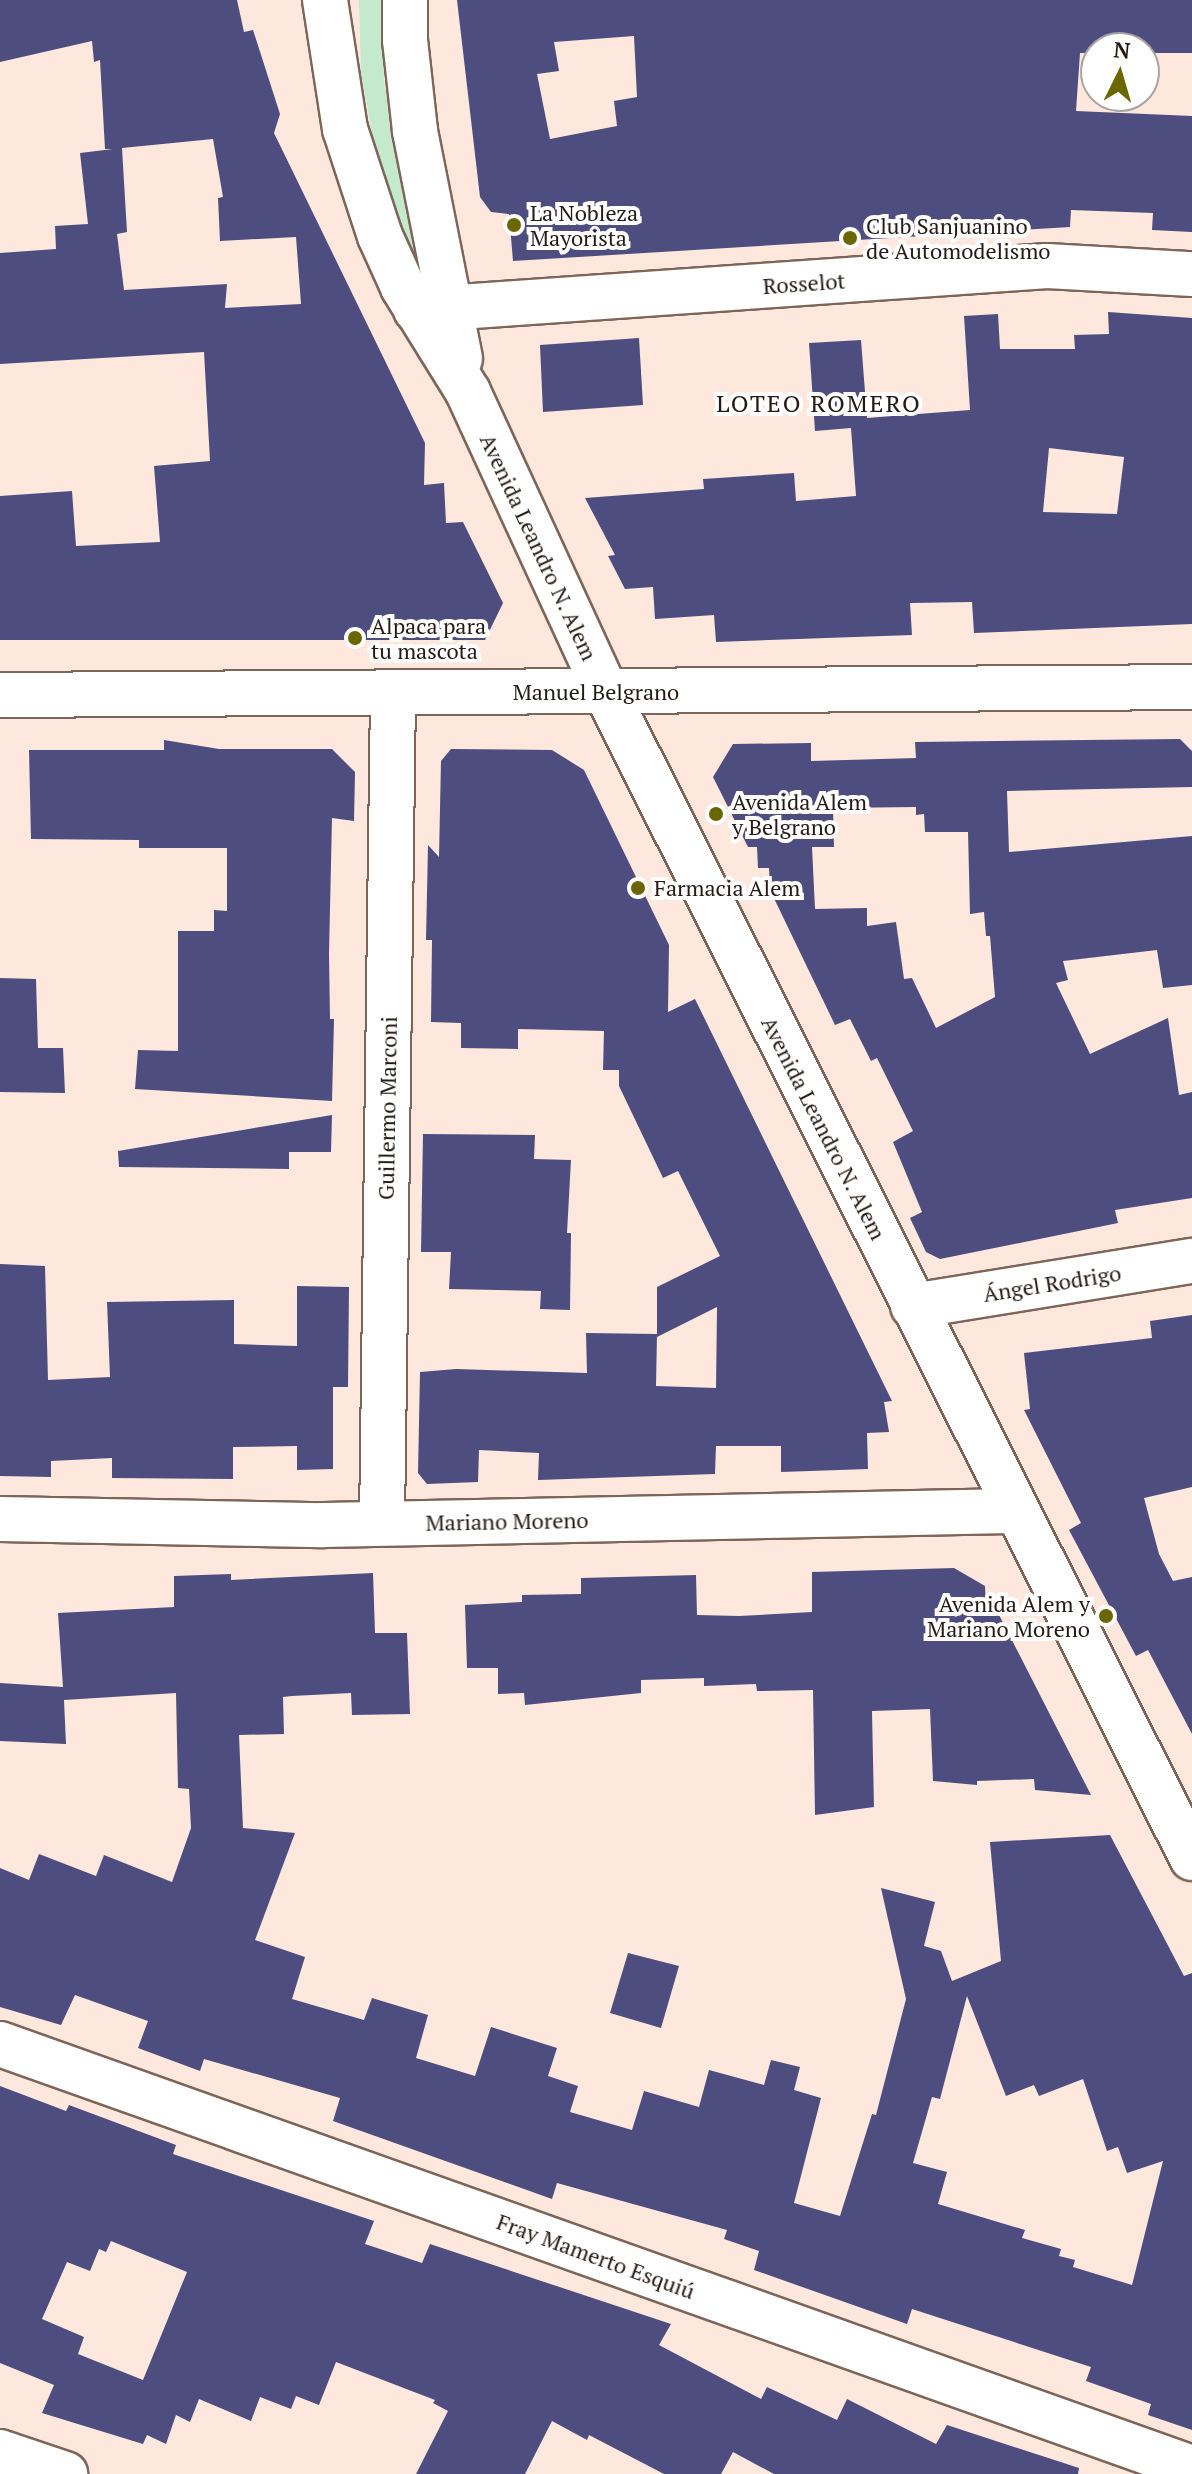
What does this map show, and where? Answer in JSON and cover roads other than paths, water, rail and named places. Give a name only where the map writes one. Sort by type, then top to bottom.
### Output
[{"type":"street","name":"Avenida Leandro N. Alem","points":[[298,0],[334,74]]},
{"type":"street","name":"Avenida Leandro N. Alem","points":[[325,0],[334,74],[361,183],[380,236],[433,309],[606,692],[1192,1858]]},
{"type":"street","name":"Avenida Leandro N. Alem","points":[[405,0],[405,40],[433,309]]},
{"type":"street","name":"Rosselot","points":[[433,309],[1047,266],[1192,274]]},
{"type":"street","name":"Manuel Belgrano","points":[[0,695],[1192,687]]},
{"type":"street","name":"Guillermo Marconi","points":[[382,1523],[393,693]]},
{"type":"street","name":"Ángel Rodrigo","points":[[913,1306],[1192,1261]]},
{"type":"street","name":"Mariano Moreno","points":[[0,1519],[382,1523],[1015,1511]]},
{"type":"street","name":"Fray Mamerto Esquiú","points":[[0,2044],[1192,2468]]},
{"type":"street","points":[[0,2452],[65,2474]]},
{"type":"place","name":"La Nobleza Mayorista","points":[[514,225]]},
{"type":"place","name":"Club Sanjuanino de Automodelismo","points":[[850,238]]},
{"type":"place","name":"Alpaca para tu mascota","points":[[355,638]]},
{"type":"place","name":"Avenida Alem y Belgrano","points":[[716,814]]},
{"type":"place","name":"Farmacia Alem","points":[[638,888]]},
{"type":"place","name":"Avenida Alem y Mariano Moreno","points":[[1106,1616]]},
{"type":"district","name":"LOTEO ROMERO","points":[[819,404]]}]
